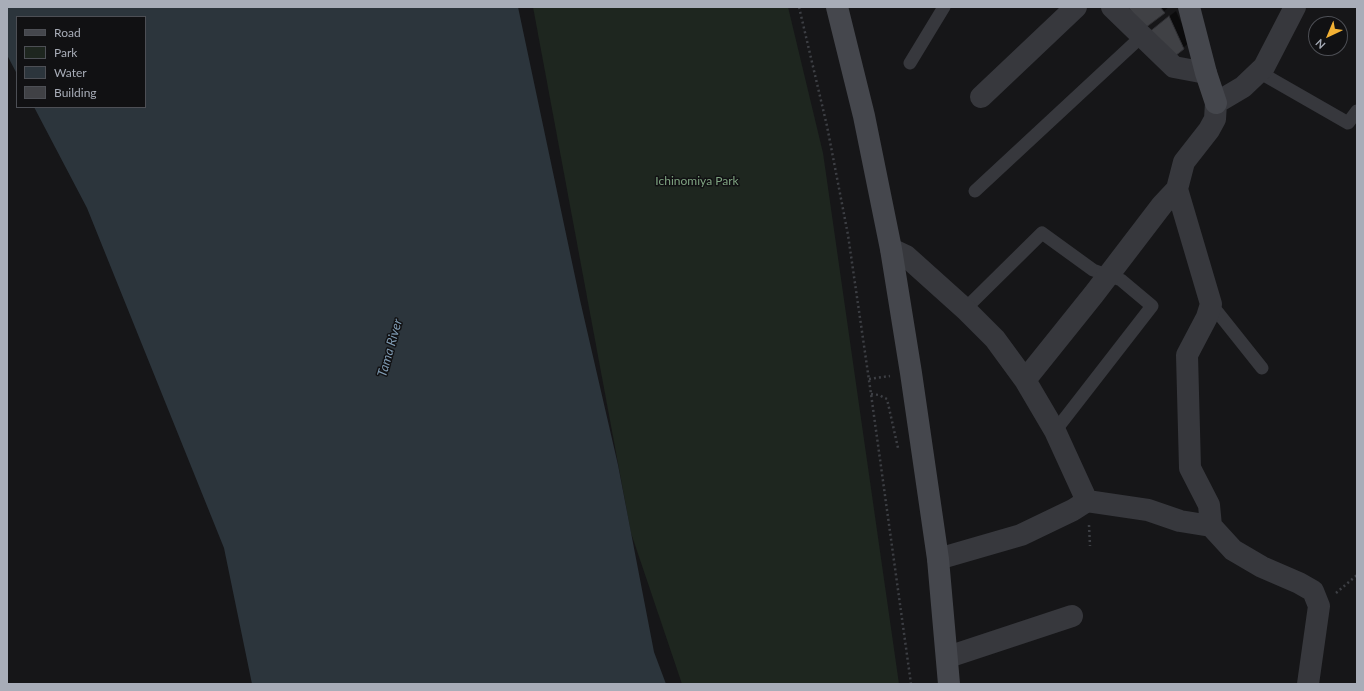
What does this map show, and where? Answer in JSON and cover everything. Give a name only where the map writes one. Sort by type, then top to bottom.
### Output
[{"type":"street","points":[[837,7],[864,116],[891,249],[938,559],[948,657],[949,684]]},
{"type":"street","points":[[981,97],[1076,7]]},
{"type":"street","points":[[1112,7],[1174,67],[1206,73]]},
{"type":"street","points":[[1026,380],[1162,205],[1177,189],[1184,162],[1209,130],[1215,119],[1216,103],[1206,73],[1189,7]]},
{"type":"street","points":[[1216,103],[1244,87],[1264,67],[1295,7]]},
{"type":"street","points":[[1177,189],[1211,304],[1207,317],[1187,356],[1190,468],[1209,505],[1211,526],[1233,550],[1262,567],[1299,582],[1313,592],[1319,606],[1308,684]]},
{"type":"street","points":[[891,249],[906,256],[965,309],[995,340],[1026,380],[1055,431],[1087,501]]},
{"type":"street","points":[[938,559],[1021,535],[1073,510],[1087,501],[1148,510],[1180,521],[1211,526]]},
{"type":"street","points":[[948,657],[1072,616]]},
{"type":"lane","points":[[910,64],[944,7]]},
{"type":"lane","points":[[975,191],[1142,36]]},
{"type":"lane","points":[[1259,72],[1348,123],[1357,111]]},
{"type":"lane","points":[[965,309],[1042,233],[1093,270],[1122,280],[1152,306],[1055,431]]},
{"type":"lane","points":[[1211,304],[1262,368]]},
{"type":"path","points":[[798,7],[827,126],[848,235],[911,684]]},
{"type":"green space","name":"Ichinomiya Park","points":[[533,7],[788,7],[823,153],[899,684],[682,684],[631,533]]},
{"type":"water","name":"Tama River","points":[[7,7],[518,7],[580,300],[618,465],[654,652],[666,684],[252,684],[224,548],[87,208],[35,108],[146,108],[146,16],[16,16],[16,72],[7,55]]},
{"type":"building","points":[[1128,7],[1160,7],[1165,13],[1145,28]]},
{"type":"building","points":[[1169,16],[1184,49],[1170,60],[1148,33]]}]
